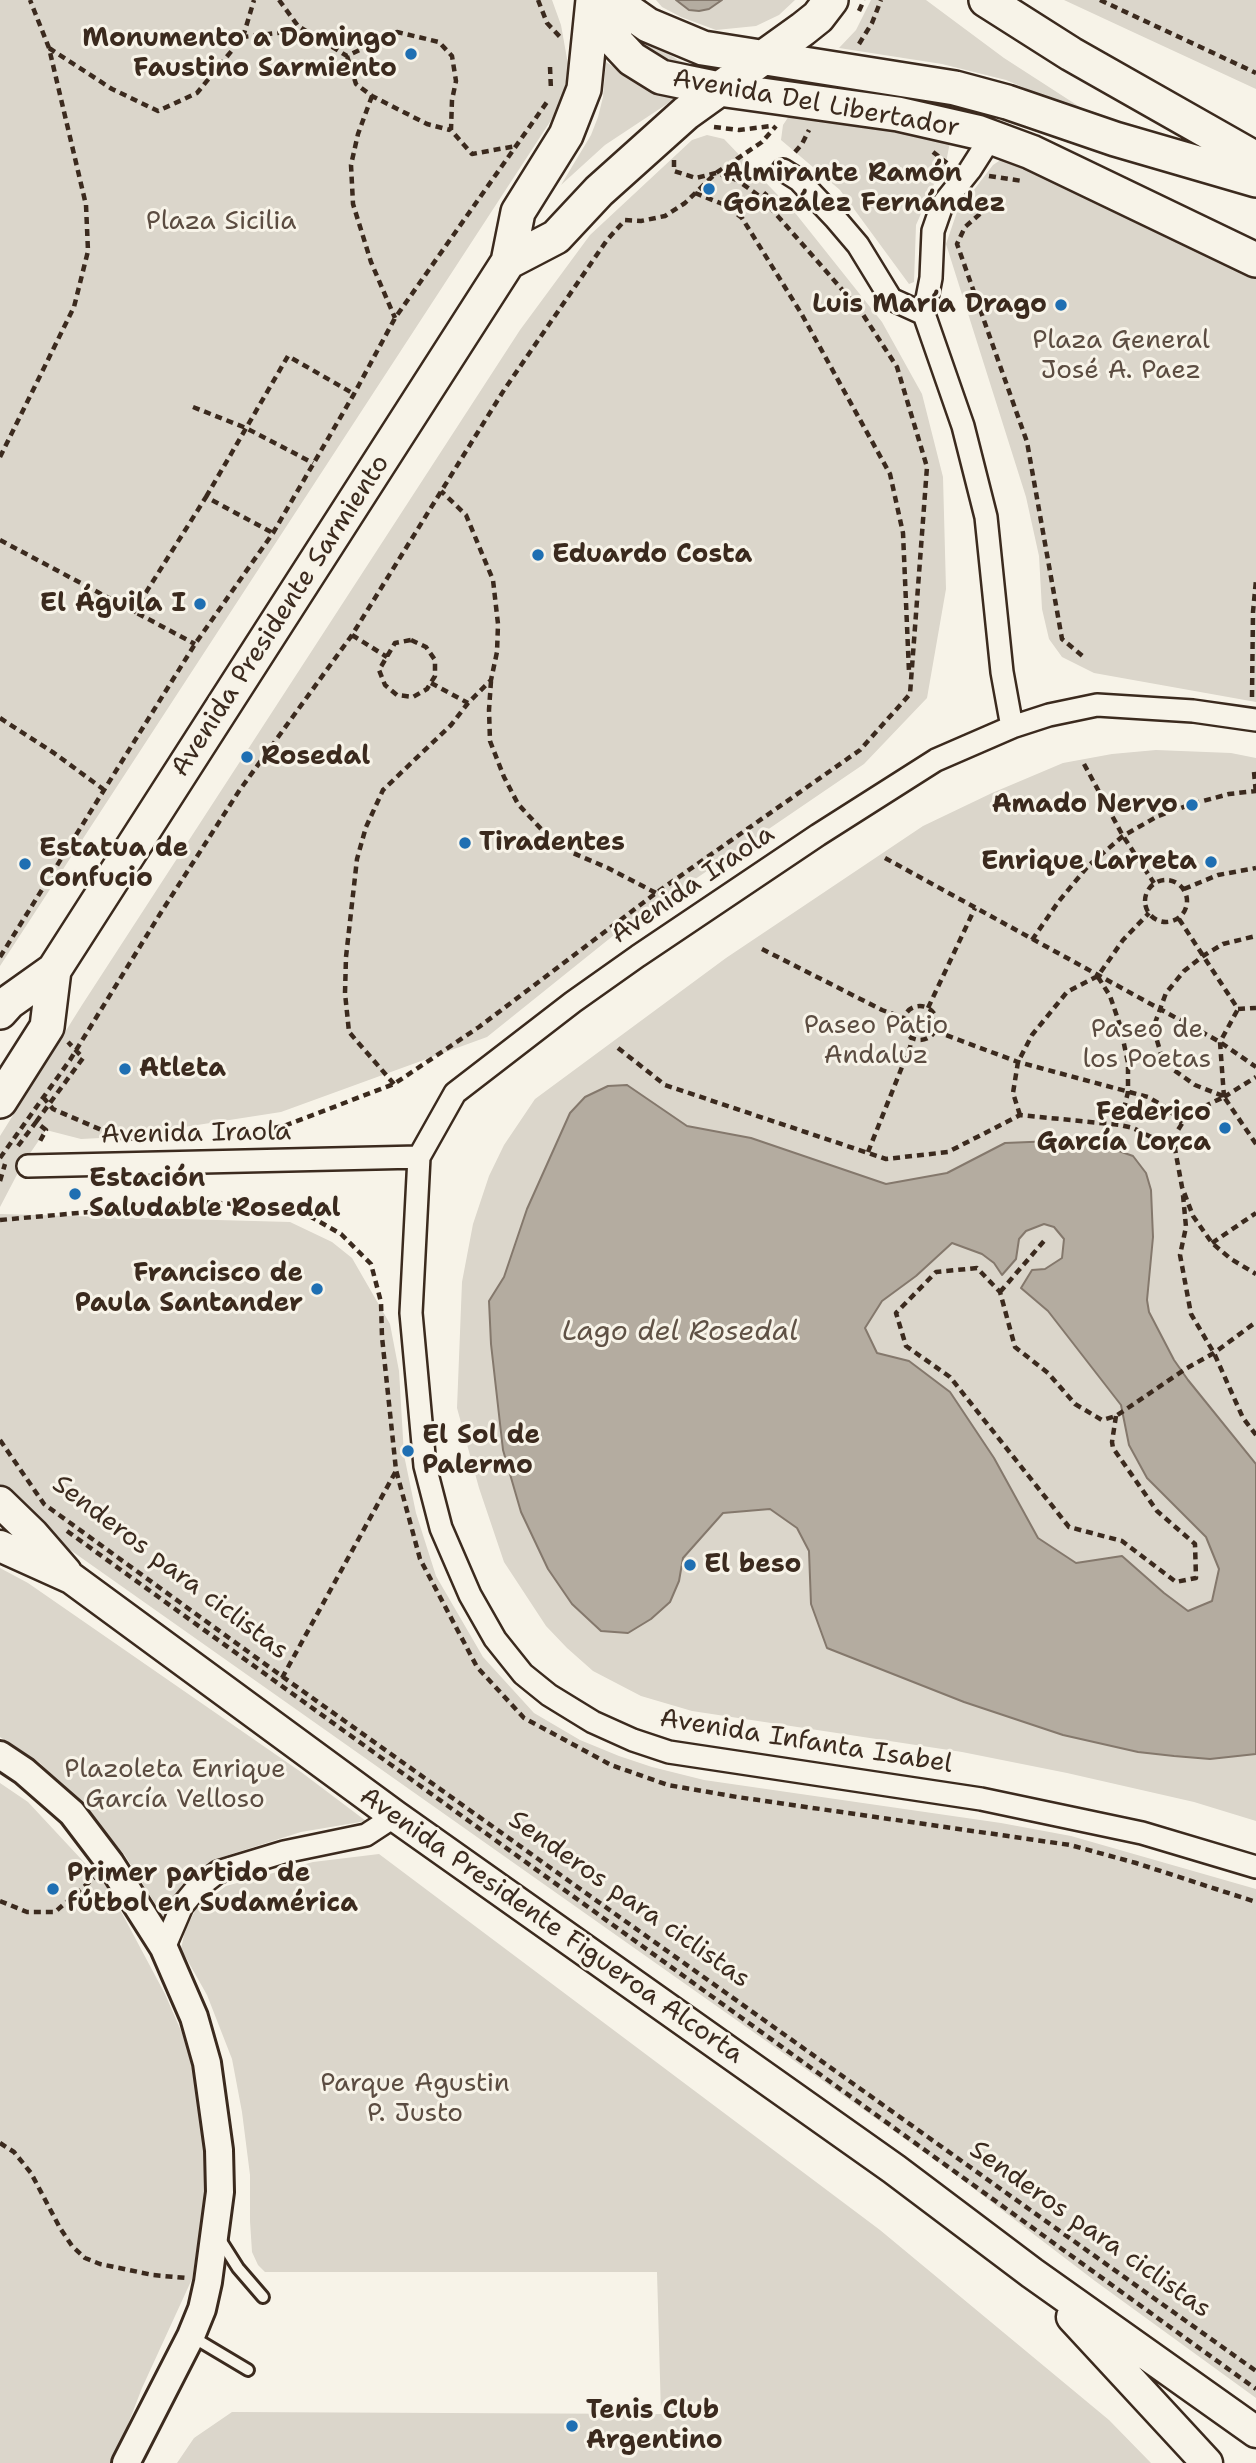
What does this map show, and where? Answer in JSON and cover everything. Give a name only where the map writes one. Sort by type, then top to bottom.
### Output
[{"type":"main road","name":"Avenida Presidente Sarmiento","points":[[0,1012],[9,1002],[54,970],[508,262],[518,212],[566,135],[584,89],[593,0]]},
{"type":"main road","name":"Avenida Del Libertador","points":[[600,0],[617,43],[632,59],[661,77],[719,89],[898,114],[991,137],[1031,152],[1256,260]]},
{"type":"main road","name":"Avenida Del Libertador","points":[[612,0],[648,25],[703,48],[955,88],[1256,180]]},
{"type":"main road","name":"Avenida Presidente Sarmiento","points":[[508,262],[556,237],[599,191],[679,120],[803,29],[818,17],[831,0]]},
{"type":"main road","points":[[986,0],[1071,54],[1256,159]]},
{"type":"main road","name":"Avenida Presidente Sarmiento","points":[[0,1101],[47,1027],[54,970]]},
{"type":"main road","name":"Avenida Presidente Figueroa Alcorta","points":[[0,1502],[33,1534],[71,1578]]},
{"type":"main road","name":"Avenida Presidente Figueroa Alcorta","points":[[0,1546],[71,1578],[395,1816],[894,2169],[1032,2273],[1256,2432]]},
{"type":"main road","name":"Avenida Presidente Figueroa Alcorta","points":[[1032,2273],[1207,2463]]},
{"type":"street","points":[[991,137],[970,170],[942,205],[933,232],[931,278],[925,314],[963,426],[986,517],[1000,659],[1012,727]]},
{"type":"street","points":[[789,161],[799,180],[851,236],[891,299],[925,314]]},
{"type":"street","name":"Avenida Iraola","points":[[28,1166],[419,1157],[455,1093],[584,995],[784,857],[936,760],[1012,727],[1049,715],[1097,705],[1193,711],[1256,720]]},
{"type":"street","name":"Avenida Infanta Isabel","points":[[419,1157],[411,1312],[425,1466],[441,1528],[470,1595],[495,1639],[523,1674],[549,1695],[593,1722],[632,1740],[669,1752],[981,1799],[1142,1833],[1256,1867]]},
{"type":"street","points":[[0,1755],[24,1771],[72,1813],[110,1863],[164,1948],[194,2017],[207,2063],[219,2150],[220,2192],[208,2282],[202,2309],[191,2336],[126,2463]]},
{"type":"street","points":[[164,1948],[182,1906],[196,1889],[218,1872],[284,1852],[366,1835],[395,1816]]},
{"type":"lane","points":[[216,2232],[238,2269],[263,2297]]},
{"type":"lane","points":[[191,2336],[248,2370]]},
{"type":"path","points":[[0,457],[74,307],[88,251],[86,205],[49,48],[30,0]]},
{"type":"path","points":[[49,48],[112,89],[158,111],[197,93],[243,37],[254,0]]},
{"type":"path","points":[[279,0],[298,26],[346,56],[356,84],[372,96],[427,124],[451,130],[472,154],[517,146]]},
{"type":"path","points":[[538,0],[547,23],[587,59]]},
{"type":"path","points":[[855,51],[872,23],[881,0]]},
{"type":"path","points":[[1100,0],[1255,72],[1256,65]]},
{"type":"path","points":[[243,37],[304,29]]},
{"type":"path","points":[[346,56],[397,32],[439,42],[453,56],[456,81],[451,130]]},
{"type":"path","points":[[0,957],[195,644],[273,533],[395,318],[549,98],[552,84],[550,67]]},
{"type":"path","points":[[372,96],[358,134],[351,165],[352,204],[371,262],[395,318]]},
{"type":"path","points":[[219,1139],[284,1126],[394,1084],[478,1027],[656,893],[860,750],[910,694],[926,467],[897,367],[860,310],[762,198],[737,180],[716,173],[696,178],[674,171],[679,120],[718,129],[738,130],[786,125]]},
{"type":"path","points":[[0,1158],[77,1049],[239,792],[352,635],[504,390],[607,240],[625,220],[642,221],[665,216],[716,173],[762,142],[777,125]]},
{"type":"path","points":[[803,125],[811,126]]},
{"type":"path","points":[[789,161],[802,144]]},
{"type":"path","points":[[927,147],[946,163],[992,177],[1030,182]]},
{"type":"path","points":[[762,198],[770,188]]},
{"type":"path","points":[[695,193],[725,205],[742,218],[802,313],[890,474],[903,533],[910,694]]},
{"type":"path","points":[[998,198],[965,227],[957,244],[1027,442],[1062,639],[1085,658]]},
{"type":"path","points":[[133,613],[206,497],[288,356],[354,394]]},
{"type":"path","points":[[193,407],[246,428],[313,463]]},
{"type":"path","points":[[441,491],[466,515],[493,580],[498,624],[489,710],[491,741],[504,777],[518,804],[541,830],[572,853],[608,867],[656,893]]},
{"type":"path","points":[[206,497],[273,533]]},
{"type":"path","points":[[0,540],[195,644]]},
{"type":"path","points":[[1252,697],[1256,580]]},
{"type":"path","points":[[352,635],[387,657]]},
{"type":"path","points":[[411,640],[426,647],[435,660],[435,676],[427,689],[413,696],[397,695],[385,685],[379,670],[387,657],[395,643],[411,640]]},
{"type":"path","points":[[394,1084],[349,1032],[345,993],[346,957],[357,859],[366,827],[383,790],[451,726],[468,703],[491,681]]},
{"type":"path","points":[[431,683],[468,703]]},
{"type":"path","points":[[0,718],[103,789]]},
{"type":"path","points":[[1084,764],[1123,836],[1154,883]]},
{"type":"path","points":[[1032,940],[1088,866],[1123,836],[1158,816],[1192,804],[1229,794],[1256,792],[1254,772]]},
{"type":"path","points":[[885,858],[1220,1042],[1256,1067]]},
{"type":"path","points":[[1184,889],[1218,875],[1256,868]]},
{"type":"path","points":[[1167,880],[1184,889],[1187,908],[1179,919],[1172,922],[1159,921],[1149,913],[1145,901],[1149,888],[1154,883],[1167,880]]},
{"type":"path","points":[[928,1008],[975,908]]},
{"type":"path","points":[[1020,1115],[1013,1093],[1018,1062],[1031,1035],[1067,992],[1098,976],[1123,940],[1149,913]]},
{"type":"path","points":[[1179,919],[1238,1009]]},
{"type":"path","points":[[1224,1097],[1195,1085],[1171,1068],[1161,1054],[1155,1023],[1166,993],[1184,971],[1223,944],[1256,936]]},
{"type":"path","points":[[762,949],[882,1010],[904,1018]]},
{"type":"path","points":[[1098,976],[1110,996],[1120,1025],[1128,1063],[1128,1092],[1120,1125]]},
{"type":"path","points":[[911,1008],[928,1008],[936,1015],[935,1031],[927,1038],[912,1038],[904,1029],[904,1018],[911,1008]]},
{"type":"path","points":[[1238,1009],[1256,1008]]},
{"type":"path","points":[[1238,1009],[1220,1042],[1224,1097],[1256,1144]]},
{"type":"path","points":[[935,1031],[1018,1062],[1148,1097],[1167,1108],[1182,1123]]},
{"type":"path","points":[[868,1152],[912,1038]]},
{"type":"path","points":[[618,1048],[665,1085],[886,1159],[948,1152],[1020,1115],[1120,1125],[1133,1128],[1175,1149]]},
{"type":"path","points":[[1256,1077],[1224,1097],[1188,1114],[1178,1130],[1175,1149],[1186,1227],[1180,1255],[1191,1314],[1214,1353],[1243,1418],[1256,1435]]},
{"type":"path","points":[[43,1097],[52,1109],[120,1138],[145,1140]]},
{"type":"path","points":[[1182,1187],[1193,1216],[1212,1243],[1231,1259],[1256,1274]]},
{"type":"path","points":[[0,1220],[202,1202],[269,1206],[304,1213],[341,1234],[371,1264],[381,1302],[387,1385]]},
{"type":"path","points":[[1212,1243],[1256,1213]]},
{"type":"path","points":[[1000,1292],[1044,1241]]},
{"type":"path","points":[[1118,1414],[1113,1448],[1157,1511],[1195,1544],[1196,1578],[1176,1581],[1122,1541],[1069,1527],[950,1377],[906,1346],[896,1313],[936,1272],[977,1268],[1000,1292],[1015,1348],[1048,1373],[1074,1404],[1102,1420],[1118,1414],[1214,1353],[1256,1322]]},
{"type":"path","name":"Senderos para ciclistas","points":[[0,1440],[44,1504],[1256,2371]]},
{"type":"path","points":[[278,1683],[396,1471]]},
{"type":"path","points":[[58,1524],[1256,2389]]},
{"type":"path","points":[[508,1700],[524,1718],[611,1765],[668,1785],[1070,1845],[1136,1863],[1256,1902]]},
{"type":"path","points":[[0,1901],[27,1912],[55,1912],[110,1863]]},
{"type":"path","points":[[0,2143],[14,2152],[32,2173],[60,2228],[72,2246],[85,2258],[100,2264],[153,2275],[208,2282]]},
{"type":"green space","name":"Plaza Sicilia","points":[[0,0],[552,0],[561,25],[569,70],[559,108],[0,966]]},
{"type":"green space","points":[[656,0],[795,0],[779,15],[756,26],[716,30],[681,17],[662,7]]},
{"type":"green space","points":[[871,0],[926,0],[1004,58],[1100,120],[1006,80],[942,64],[839,48],[856,30]]},
{"type":"green space","points":[[1064,0],[1256,0],[1256,89],[1135,33]]},
{"type":"green space","points":[[638,35],[678,60],[703,69],[700,75],[676,67],[633,42]]},
{"type":"green space","points":[[606,62],[642,85],[676,98],[605,145],[561,185],[591,135],[598,117]]},
{"type":"green space","points":[[799,112],[926,130],[950,142],[944,173],[934,184],[916,225],[914,282],[909,284],[840,190],[781,140],[783,125],[789,116]]},
{"type":"green space","points":[[707,135],[724,139],[796,214],[882,322],[922,394],[943,477],[946,589],[927,698],[864,764],[619,931],[487,1037],[281,1112],[120,1137],[81,1139],[46,1130],[22,1165],[0,1207],[0,1136],[82,1005],[520,330],[590,235],[692,140]]},
{"type":"green space","name":"Plaza General José A. Paez","points":[[1005,157],[1256,271],[1256,702],[1094,673],[1062,657],[1049,639],[1042,609],[1039,556],[1026,497],[946,244],[957,212],[993,165]]},
{"type":"green space","points":[[1156,750],[1231,753],[1256,758],[1256,1821],[1194,1802],[962,1752],[692,1711],[641,1696],[593,1671],[546,1626],[504,1562],[479,1488],[457,1408],[462,1282],[473,1224],[489,1176],[504,1145],[535,1099],[726,958],[923,826],[1063,763],[1112,754]]},
{"type":"green space","points":[[0,1214],[290,1222],[332,1242],[352,1258],[390,1324],[399,1371],[404,1455],[416,1513],[436,1576],[483,1657],[534,1713],[580,1740],[652,1767],[704,1780],[1001,1823],[1071,1836],[1256,1889],[1256,2398],[1095,2281],[956,2175],[66,1547],[25,1513],[0,1487]]},
{"type":"green space","name":"Plazoleta Enrique García Velloso","points":[[0,1568],[28,1583],[301,1772],[366,1821],[301,1832],[216,1859],[182,1885],[163,1916],[124,1854],[85,1810],[40,1763],[0,1737]]},
{"type":"green space","points":[[0,1783],[28,1802],[109,1889],[165,1994],[182,2033],[196,2074],[205,2126],[208,2180],[192,2279],[142,2388],[113,2463],[0,2463]]},
{"type":"green space","name":"Parque Agustin P. Justo","points":[[379,1854],[880,2230],[1109,2420],[1151,2463],[177,2463],[194,2438],[232,2412],[661,2414],[657,2272],[265,2272],[258,2265],[252,2252],[250,2175],[232,2059],[207,1995],[181,1949],[185,1930],[196,1909],[226,1886],[313,1862]]},
{"type":"water","points":[[676,0],[722,0],[709,9],[699,11],[689,10]]},
{"type":"water","name":"Lago del Rosedal","points":[[627,1085],[687,1126],[751,1138],[886,1184],[947,1173],[1005,1143],[1054,1141],[1099,1144],[1133,1156],[1146,1173],[1151,1190],[1153,1237],[1147,1300],[1149,1312],[1174,1360],[1188,1380],[1256,1464],[1256,1754],[1210,1759],[1174,1756],[1138,1752],[1063,1735],[964,1702],[827,1648],[811,1604],[809,1551],[797,1528],[770,1509],[723,1513],[683,1558],[679,1581],[670,1602],[651,1619],[628,1633],[601,1631],[572,1604],[548,1569],[521,1512],[503,1450],[489,1301],[504,1277],[527,1209],[570,1113],[585,1097],[608,1086]],"holes":[[[1044,1224],[1054,1227],[1064,1239],[1062,1258],[1045,1269],[1032,1270],[1021,1288],[1048,1311],[1121,1405],[1129,1445],[1147,1478],[1206,1537],[1219,1569],[1212,1601],[1188,1611],[1122,1556],[1076,1563],[1038,1538],[994,1458],[950,1392],[909,1361],[877,1353],[865,1328],[882,1301],[916,1276],[952,1243],[982,1254],[994,1263],[1002,1275],[1016,1259],[1019,1239],[1026,1231]]]},
{"type":"place","name":"Monumento a Domingo Faustino Sarmiento","points":[[411,54]]},
{"type":"place","name":"Almirante Ramón González Fernández","points":[[709,189]]},
{"type":"place","name":"Luis María Drago","points":[[1061,305]]},
{"type":"place","name":"Eduardo Costa","points":[[538,555]]},
{"type":"place","name":"El Águila I","points":[[200,604]]},
{"type":"place","name":"Rosedal","points":[[247,757]]},
{"type":"place","name":"Amado Nervo","points":[[1192,805]]},
{"type":"place","name":"Tiradentes","points":[[465,843]]},
{"type":"place","name":"Enrique Larreta","points":[[1211,862]]},
{"type":"place","name":"Estatua de Confucio","points":[[25,864]]},
{"type":"place","name":"Atleta","points":[[125,1069]]},
{"type":"place","name":"Federico García Lorca","points":[[1225,1128]]},
{"type":"place","name":"Estación Saludable Rosedal","points":[[75,1194]]},
{"type":"place","name":"Francisco de Paula Santander","points":[[317,1289]]},
{"type":"place","name":"El Sol de Palermo","points":[[408,1451]]},
{"type":"place","name":"El beso","points":[[690,1565]]},
{"type":"place","name":"Primer partido de fútbol en Sudamérica","points":[[53,1889]]},
{"type":"place","name":"Tenis Club Argentino","points":[[572,2426]]},
{"type":"park label","name":"Paseo Patio Andaluz","points":[[876,1041]]},
{"type":"park label","name":"Paseo de los Poetas","points":[[1147,1045]]}]
